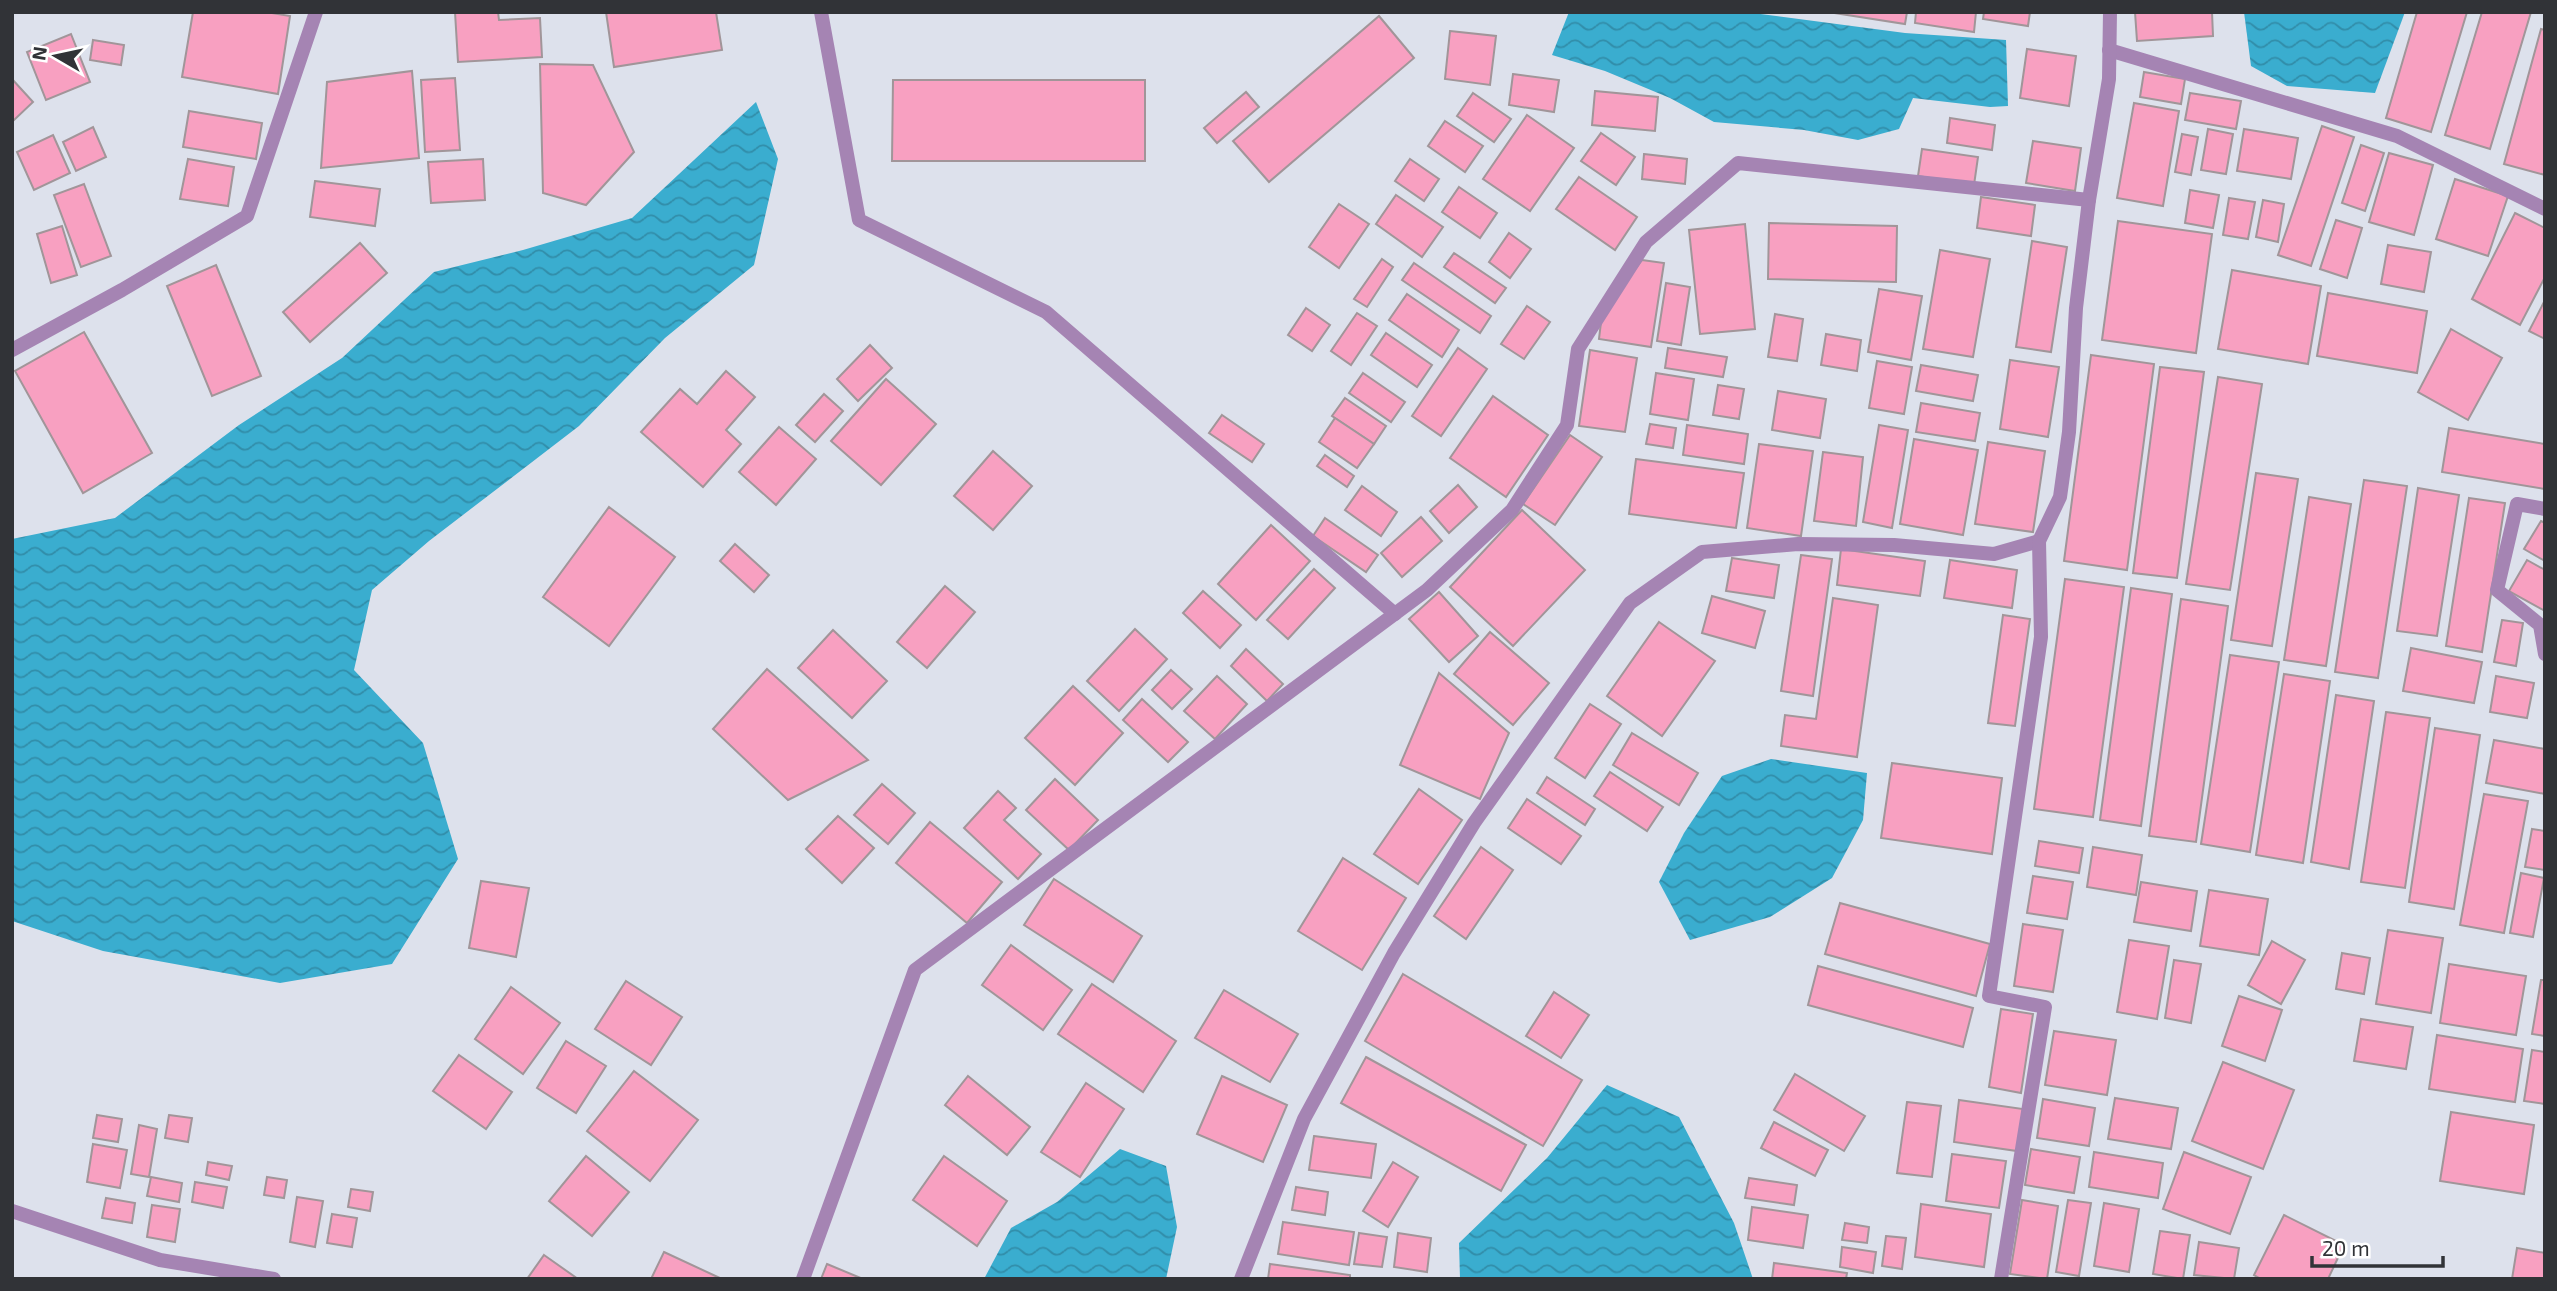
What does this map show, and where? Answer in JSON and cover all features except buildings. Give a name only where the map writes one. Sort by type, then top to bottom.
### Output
[{"type":"street","points":[[12,350],[122,290],[247,216],[316,12]]},
{"type":"street","points":[[821,12],[859,219],[1046,312],[1395,614]]},
{"type":"street","points":[[2001,1279],[2045,1007],[1989,996],[2041,637],[2039,541],[2060,497],[2069,432],[2076,308],[2089,200],[2109,79],[2110,12]]},
{"type":"street","points":[[2109,50],[2397,136],[2545,209]]},
{"type":"street","points":[[803,1279],[915,970],[1427,590],[1512,510],[1567,425],[1578,349],[1646,242],[1738,163],[2089,200]]},
{"type":"street","points":[[2545,509],[2517,504],[2497,590],[2540,625],[2545,654]]},
{"type":"street","points":[[1241,1279],[1304,1119],[1394,953],[1474,823],[1630,603],[1702,552],[1798,544],[1894,545],[1993,554],[2039,541]]},
{"type":"street","points":[[12,1211],[160,1260],[274,1279]]},
{"type":"water","points":[[1569,12],[1745,12],[1905,33],[2006,40],[2008,106],[1990,107],[1913,98],[1899,129],[1858,140],[1804,130],[1714,122],[1670,98],[1605,71],[1552,55]]},
{"type":"water","points":[[2244,12],[2405,12],[2375,93],[2287,86],[2251,66]]},
{"type":"water","points":[[756,102],[778,159],[754,265],[665,338],[579,426],[429,541],[372,590],[354,670],[423,743],[458,859],[392,964],[280,983],[103,951],[12,921],[12,539],[115,518],[239,425],[342,358],[434,272],[523,250],[632,218]]},
{"type":"water","points":[[1771,759],[1867,773],[1863,820],[1832,878],[1770,917],[1690,940],[1659,882],[1684,833],[1722,776]]},
{"type":"water","points":[[1607,1085],[1679,1117],[1734,1223],[1753,1279],[1460,1279],[1459,1243],[1547,1158]]},
{"type":"water","points":[[1120,1149],[1166,1166],[1177,1227],[1166,1279],[984,1279],[1011,1228],[1057,1202]]}]
